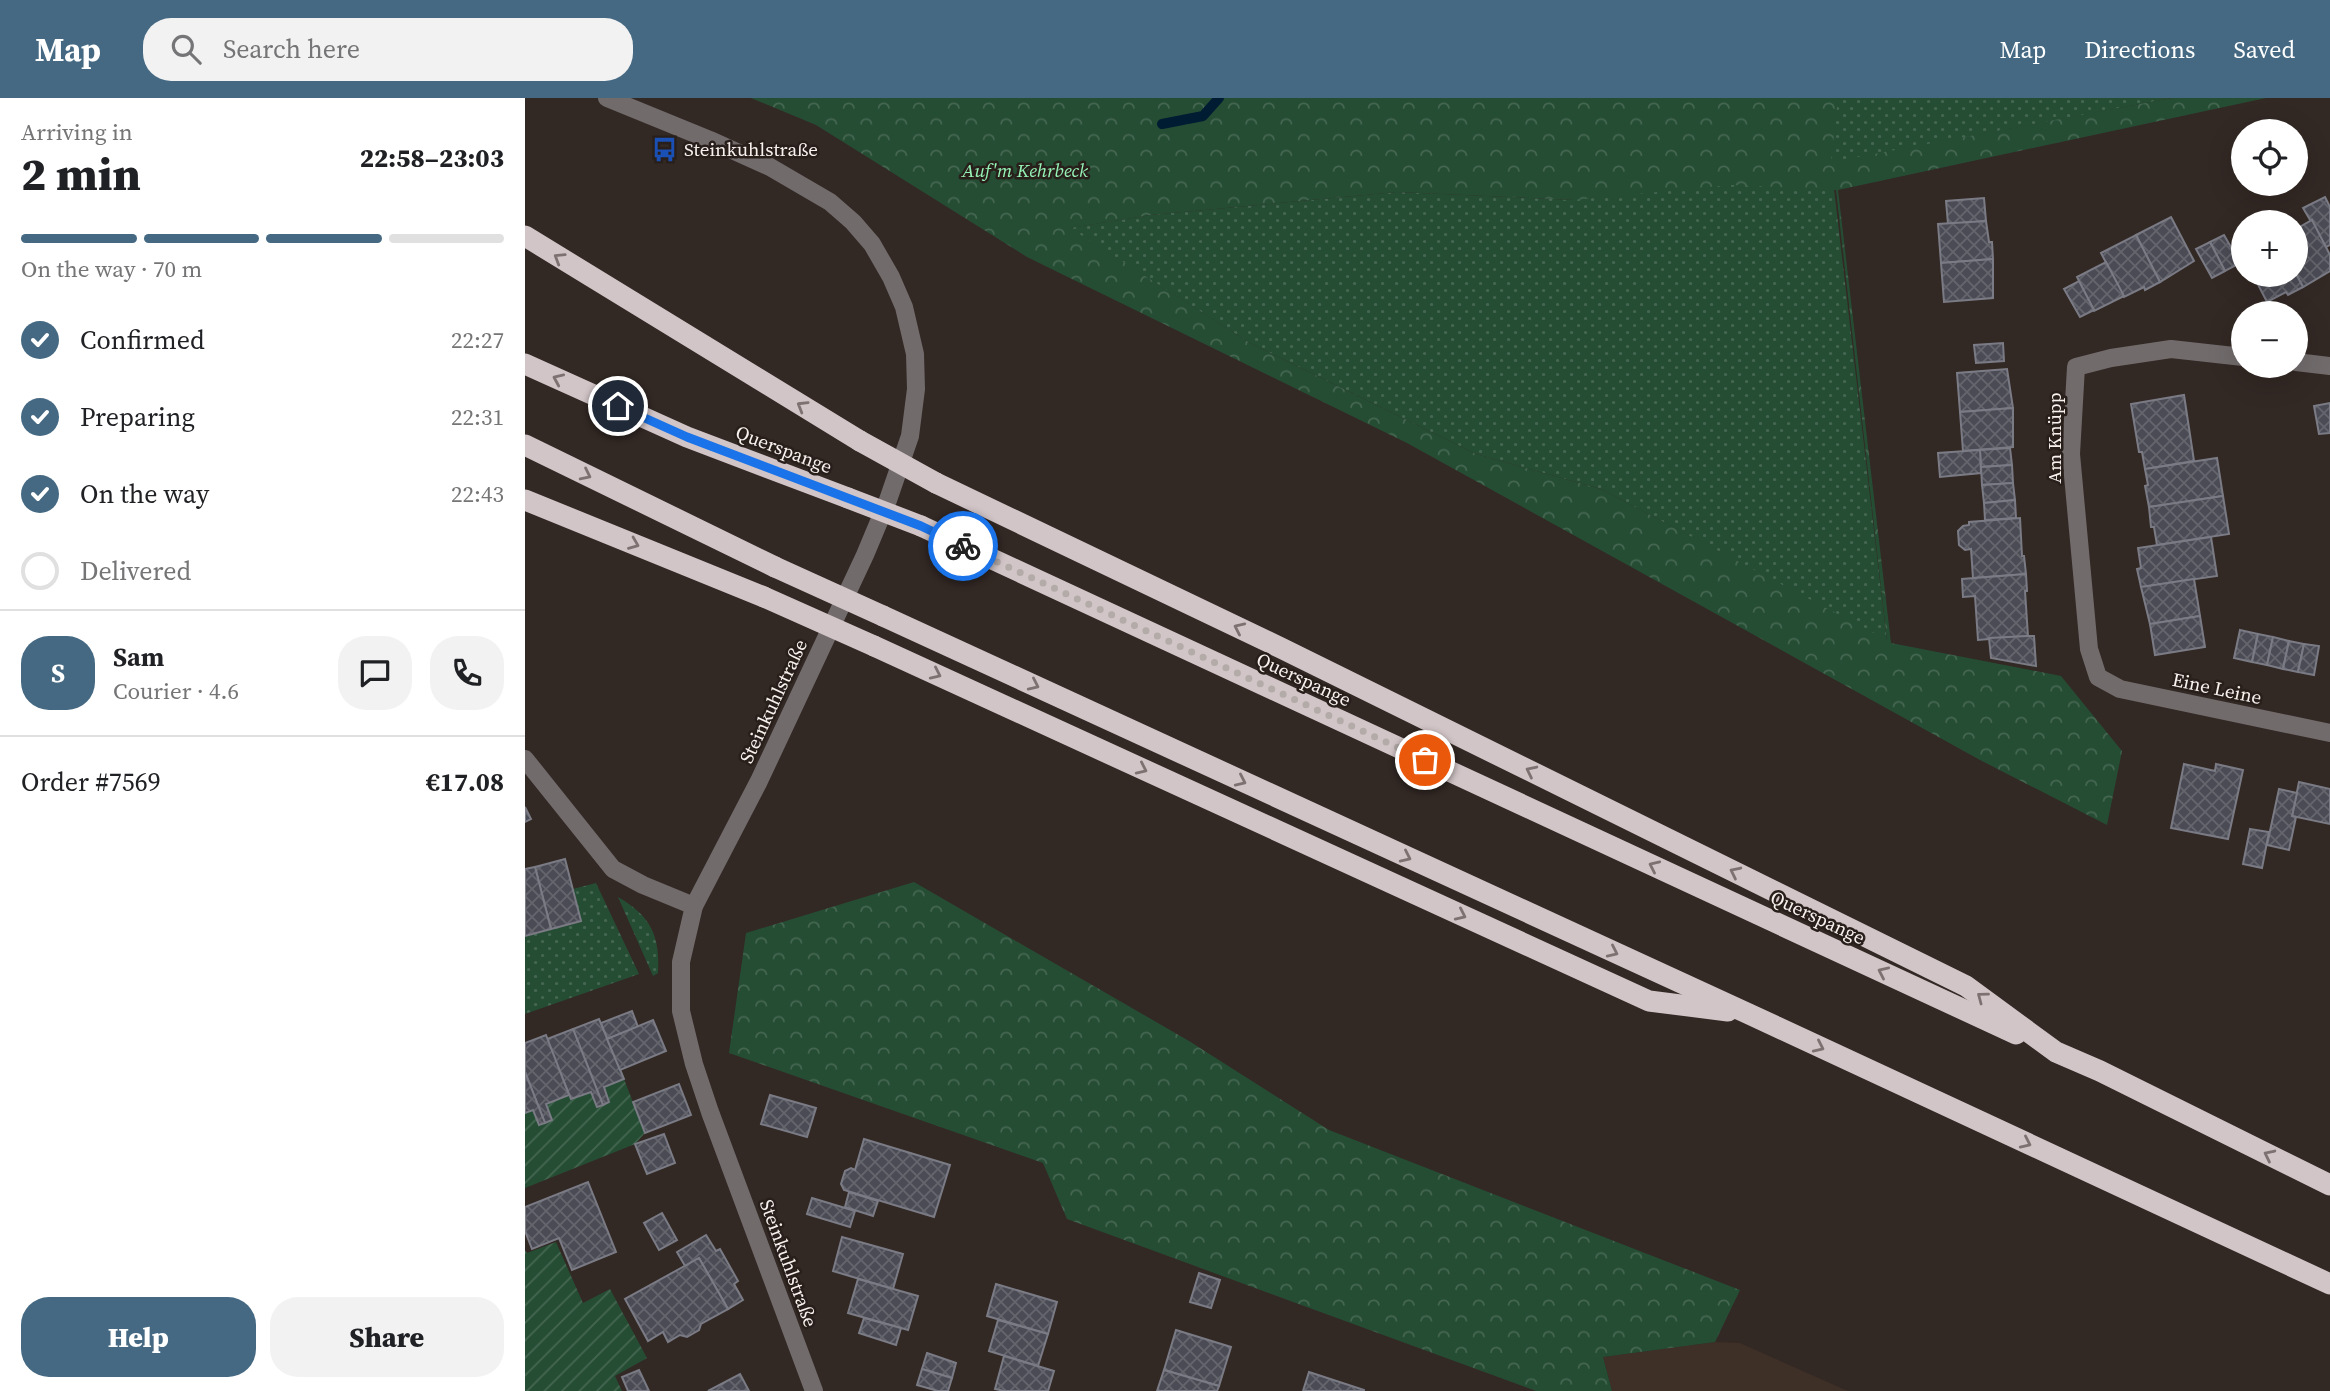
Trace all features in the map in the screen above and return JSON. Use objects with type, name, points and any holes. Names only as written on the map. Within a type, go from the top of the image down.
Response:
[{"type":"highway","points":[[525,236],[860,441],[936,483],[1294,654],[1966,986],[2056,1052],[2100,1071],[2330,1185]]},
{"type":"highway","name":"Querspange","points":[[525,364],[687,437],[921,526],[2056,1052]]},
{"type":"highway","points":[[525,445],[775,567],[2330,1284]]},
{"type":"highway","points":[[525,500],[764,597],[874,646],[1649,1001],[1749,1014]]},
{"type":"street","name":"Steinkuhlstraße","points":[[607,98],[770,167],[830,202],[853,222],[872,244],[891,277],[904,307],[915,354],[916,389],[910,436],[888,500],[759,781],[694,906],[681,962],[681,1011],[710,1112],[814,1391]]},
{"type":"street","name":"Am Knüpp","points":[[2098,677],[2089,649],[2071,454],[2076,367],[2111,358],[2171,349],[2231,355]]},
{"type":"street","points":[[2308,363],[2330,366]]},
{"type":"street","name":"Eine Leine","points":[[2098,677],[2120,689],[2330,733]]},
{"type":"street","points":[[525,759],[613,869],[643,886],[694,906]]},
{"type":"shaded area","points":[[1715,1342],[1740,1343],[1848,1391],[1612,1391],[1603,1357]]},
{"type":"green space","name":"Auf'm Kehrbeck","points":[[751,98],[1838,98],[1831,162],[2172,98],[2266,98],[1838,190],[1891,643],[2061,676],[2122,751],[2107,825],[1980,760],[1407,443],[1027,257],[816,125]],"holes":[[[1732,185],[1836,190],[1887,640],[1601,489],[1476,454],[1250,343],[1070,228],[1151,215],[1397,192],[1574,200]]]},
{"type":"green space","points":[[1426,98],[2172,98],[1831,163],[1887,641],[1601,489],[1476,454],[1250,343],[1069,228],[1151,215],[1397,192],[1574,200]]},
{"type":"green space","points":[[914,882],[1189,1041],[1329,1130],[1740,1290],[1715,1342],[1603,1357],[1612,1391],[1536,1391],[1067,1219],[1043,1163],[729,1053],[746,933]]},
{"type":"green space","points":[[596,883],[639,974],[525,1014],[525,936],[580,922],[573,889]]},
{"type":"green space","points":[[618,897],[638,912],[651,928],[658,960],[658,973],[653,976]]},
{"type":"green space","points":[[624,1079],[645,1133],[635,1144],[525,1188],[525,1113],[533,1110],[539,1125],[546,1104],[569,1095],[572,1099],[591,1092],[597,1107],[609,1102],[604,1087]]},
{"type":"green space","points":[[556,1242],[583,1303],[610,1289],[647,1358],[615,1376],[622,1391],[525,1391],[525,1250],[527,1253]]},
{"type":"building","points":[[2325,197],[2330,207],[2330,245],[2326,247],[2308,216],[2308,210],[2303,208]]},
{"type":"building","points":[[1984,198],[1986,221],[1948,224],[1946,201]]},
{"type":"building","points":[[2171,217],[2194,261],[2160,282],[2136,235]]},
{"type":"building","points":[[2312,220],[2330,255],[2330,271],[2308,284],[2308,222]]},
{"type":"building","points":[[1986,221],[1993,259],[1941,263],[1938,224]]},
{"type":"building","points":[[2136,235],[2160,282],[2124,297],[2101,253]]},
{"type":"building","points":[[2224,235],[2231,247],[2231,268],[2225,271],[2210,242]]},
{"type":"building","points":[[2210,242],[2225,271],[2212,278],[2196,249]]},
{"type":"building","points":[[1993,259],[1993,298],[1944,302],[1941,263]]},
{"type":"building","points":[[2106,262],[2124,296],[2094,311],[2077,277]]},
{"type":"building","points":[[2079,281],[2094,310],[2080,317],[2064,289]]},
{"type":"building","points":[[2259,287],[2303,287],[2288,295],[2286,292],[2266,301]]},
{"type":"building","points":[[2003,343],[2004,361],[1976,363],[1974,345]]},
{"type":"building","points":[[2007,369],[2013,408],[1960,412],[1957,373]]},
{"type":"building","points":[[2184,395],[2194,461],[2145,469],[2142,452],[2139,452],[2131,404]]},
{"type":"building","points":[[2330,403],[2330,433],[2319,434],[2314,406]]},
{"type":"building","points":[[2013,408],[2013,447],[1963,451],[1960,412]]},
{"type":"building","points":[[2010,448],[2012,465],[1981,467],[1980,450]]},
{"type":"building","points":[[1980,450],[1981,473],[1940,477],[1938,453]]},
{"type":"building","points":[[2217,458],[2223,496],[2149,507],[2145,469]]},
{"type":"building","points":[[2012,465],[2013,483],[1982,485],[1981,467]]},
{"type":"building","points":[[2013,483],[2015,500],[1984,503],[1982,485]]},
{"type":"building","points":[[2223,496],[2229,534],[2157,545],[2154,527],[2151,527],[2149,507]]},
{"type":"building","points":[[2015,500],[2016,518],[1985,520],[1984,503]]},
{"type":"building","points":[[2020,518],[2026,574],[1973,578],[1971,549],[1965,550],[1959,545],[1958,531],[1969,525],[1969,522]]},
{"type":"building","points":[[2211,537],[2217,576],[2141,587],[2137,569],[2141,568],[2138,548]]},
{"type":"building","points":[[2026,574],[2028,636],[1978,640],[1975,596],[1963,597],[1962,579]]},
{"type":"building","points":[[2194,579],[2200,616],[2150,624],[2141,587]]},
{"type":"building","points":[[2200,616],[2205,647],[2155,655],[2150,624]]},
{"type":"building","points":[[2240,630],[2258,634],[2252,662],[2234,658]]},
{"type":"building","points":[[2258,634],[2273,637],[2267,665],[2252,662]]},
{"type":"building","points":[[2034,636],[2036,666],[1991,658],[1989,638]]},
{"type":"building","points":[[2273,637],[2289,641],[2283,669],[2267,665]]},
{"type":"building","points":[[2289,641],[2304,644],[2298,672],[2283,669]]},
{"type":"building","points":[[2304,644],[2319,646],[2314,675],[2298,672]]},
{"type":"building","points":[[2184,764],[2215,771],[2216,764],[2243,770],[2228,839],[2171,828]]},
{"type":"building","points":[[2299,782],[2330,789],[2330,824],[2292,816]]},
{"type":"building","points":[[2279,789],[2297,793],[2292,816],[2296,817],[2289,850],[2267,845]]},
{"type":"building","points":[[525,807],[531,819],[525,822]]},
{"type":"building","points":[[2250,829],[2269,832],[2262,868],[2243,864]]},
{"type":"building","points":[[565,859],[581,921],[551,929],[535,867]]},
{"type":"building","points":[[535,867],[551,929],[525,936],[525,869]]},
{"type":"building","points":[[632,1011],[638,1027],[607,1039],[601,1023]]},
{"type":"building","points":[[599,1019],[624,1079],[604,1087],[609,1102],[603,1105],[573,1029]]},
{"type":"building","points":[[653,1020],[666,1051],[620,1070],[607,1039]]},
{"type":"building","points":[[573,1029],[603,1105],[597,1107],[591,1092],[571,1099],[547,1039]]},
{"type":"building","points":[[546,1035],[569,1095],[546,1104],[552,1120],[545,1123],[525,1072],[525,1043]]},
{"type":"building","points":[[525,1072],[545,1123],[539,1125],[533,1110],[525,1113]]},
{"type":"building","points":[[679,1084],[691,1115],[645,1133],[633,1102]]},
{"type":"building","points":[[770,1095],[816,1108],[807,1137],[761,1124]]},
{"type":"building","points":[[664,1134],[675,1163],[647,1174],[635,1144]]},
{"type":"building","points":[[864,1139],[950,1165],[934,1217],[844,1190],[841,1184],[845,1171],[851,1168],[855,1170]]},
{"type":"building","points":[[588,1182],[616,1252],[572,1270],[559,1238],[532,1249],[525,1231],[525,1207]]},
{"type":"building","points":[[849,1192],[878,1201],[873,1216],[845,1207]]},
{"type":"building","points":[[812,1198],[855,1211],[850,1227],[807,1214]]},
{"type":"building","points":[[662,1213],[677,1240],[659,1250],[644,1223]]},
{"type":"building","points":[[706,1235],[716,1251],[720,1249],[738,1281],[734,1284],[743,1300],[728,1309],[699,1258],[685,1266],[677,1252]]},
{"type":"building","points":[[842,1237],[903,1254],[893,1289],[833,1271]]},
{"type":"building","points":[[699,1258],[728,1309],[701,1324],[699,1330],[687,1337],[680,1335],[668,1342],[663,1332],[648,1341],[625,1299]]},
{"type":"building","points":[[1199,1273],[1220,1280],[1211,1308],[1190,1302]]},
{"type":"building","points":[[858,1279],[918,1296],[908,1330],[848,1313]]},
{"type":"building","points":[[996,1284],[1057,1302],[1048,1334],[987,1316]]},
{"type":"building","points":[[864,1318],[901,1328],[896,1345],[859,1333]]},
{"type":"building","points":[[998,1320],[1048,1334],[1038,1366],[989,1351]]},
{"type":"building","points":[[1176,1330],[1231,1347],[1219,1386],[1164,1370]]},
{"type":"building","points":[[927,1353],[956,1363],[952,1378],[922,1369]]},
{"type":"building","points":[[1004,1356],[1054,1371],[1048,1391],[995,1389]]},
{"type":"building","points":[[922,1369],[952,1378],[948,1391],[917,1385]]},
{"type":"building","points":[[639,1370],[649,1391],[628,1391],[622,1377]]},
{"type":"building","points":[[1164,1370],[1219,1386],[1217,1391],[1157,1391]]},
{"type":"building","points":[[1309,1372],[1364,1390],[1364,1391],[1303,1391]]},
{"type":"building","points":[[740,1374],[749,1391],[708,1391]]},
{"type":"waterway","points":[[1162,124],[1203,116],[1219,98]]},
{"type":"way so far","points":[[963,546],[1425,760]]},
{"type":"place","name":"Steinkuhlstraße","points":[[664,149]]},
{"type":"route","points":[[618,406],[687,437],[921,526],[963,546]]}]
